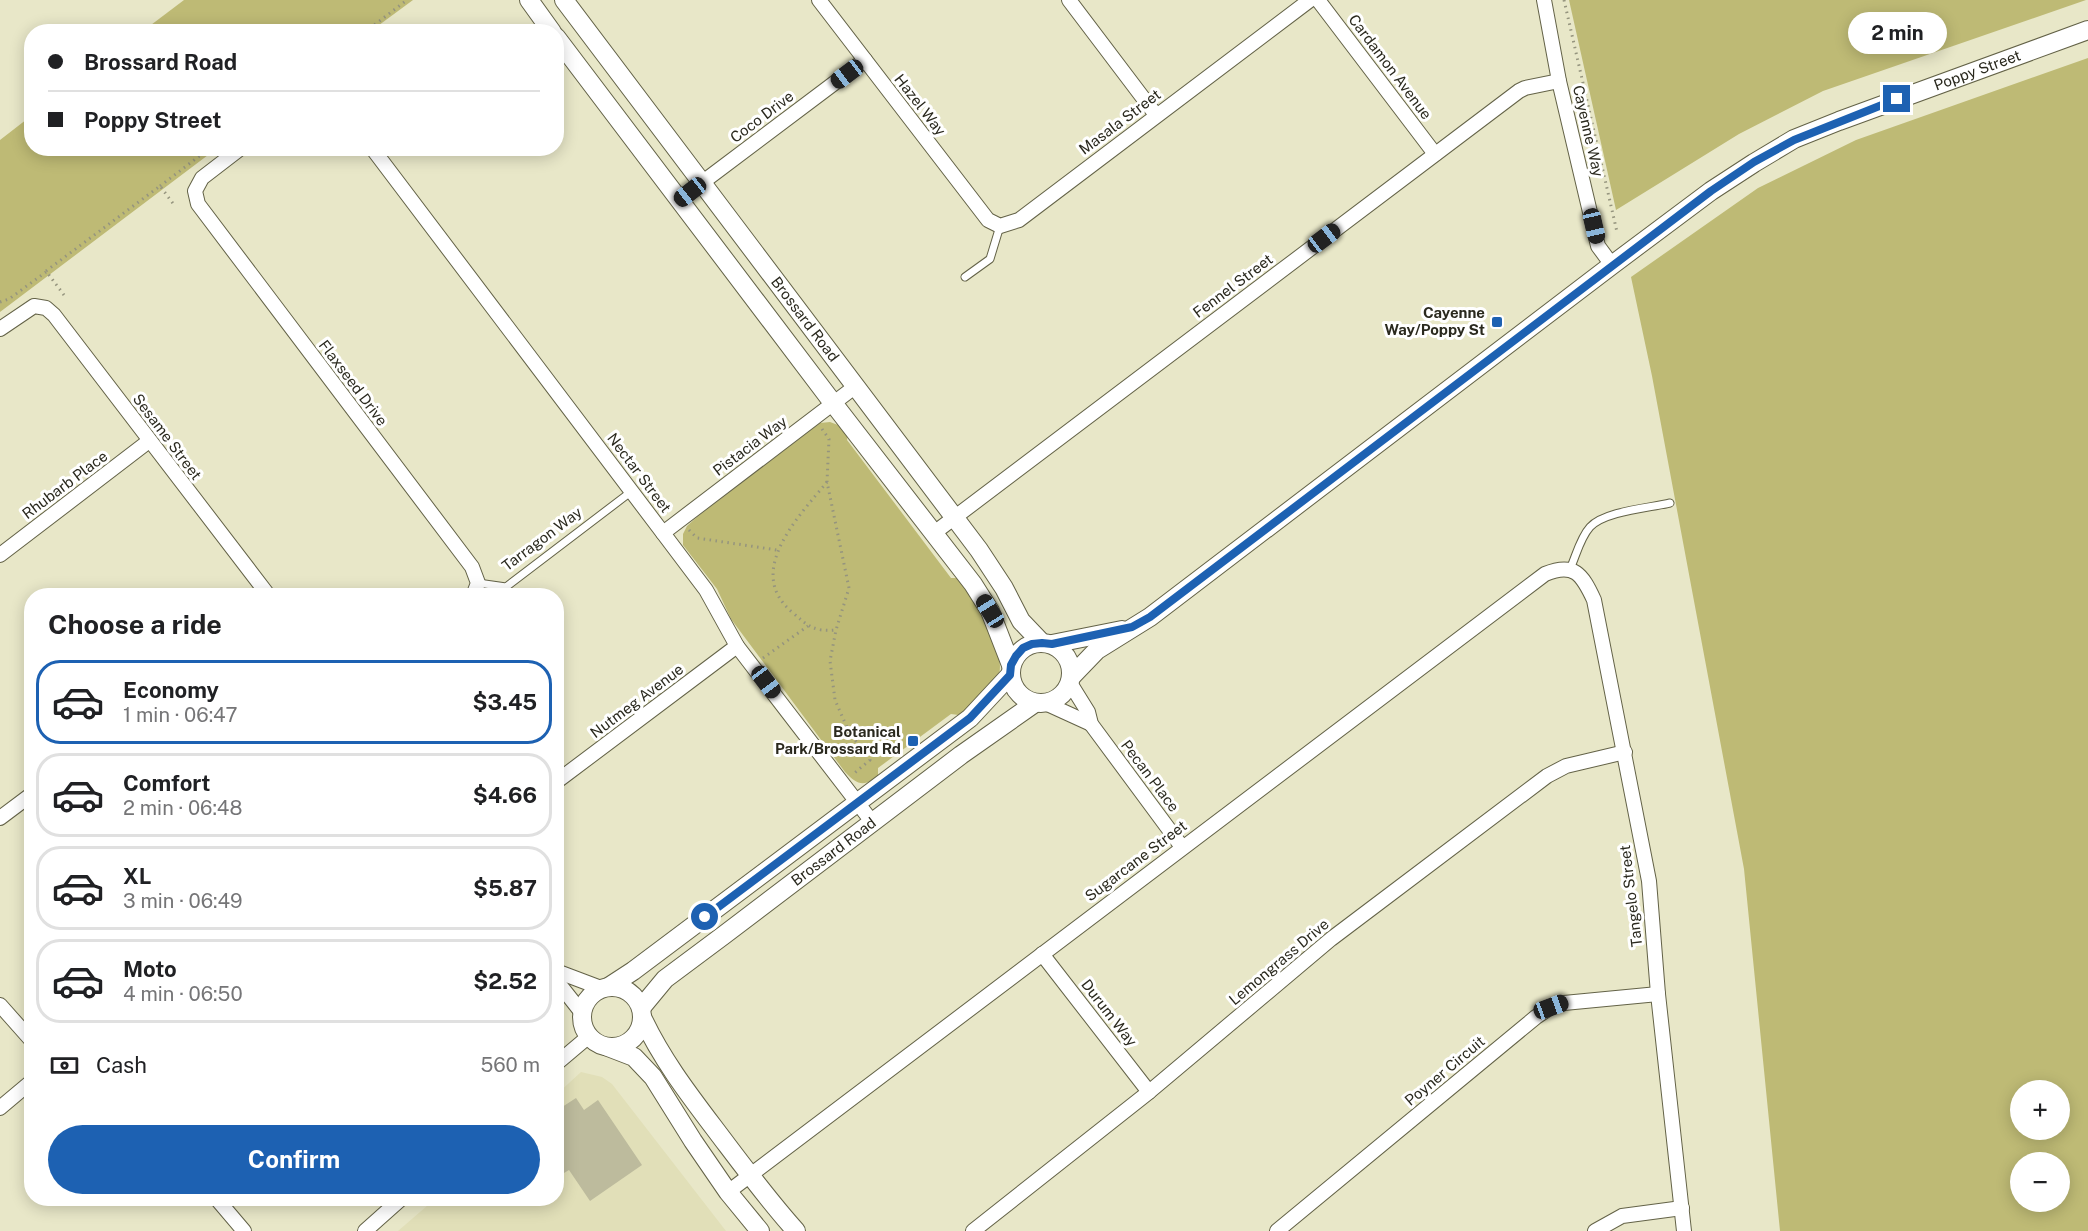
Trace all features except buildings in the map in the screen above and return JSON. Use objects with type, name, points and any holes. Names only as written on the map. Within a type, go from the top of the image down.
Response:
[{"type":"street","points":[[529,0],[546,24]]},
{"type":"street","name":"Brossard Road","points":[[564,0],[955,518],[993,570],[1021,621],[1047,644]]},
{"type":"street","name":"Hazel Way","points":[[819,0],[988,220],[999,226]]},
{"type":"street","points":[[1069,0],[1156,115]]},
{"type":"street","name":"Masala Street","points":[[999,226],[1019,220],[1310,0]]},
{"type":"street","name":"Cardamon Avenue","points":[[1318,0],[1435,154]]},
{"type":"street","name":"Cayenne Way","points":[[1544,0],[1560,81],[1599,246],[1612,265]]},
{"type":"street","name":"Poppy Street","points":[[1070,680],[1097,650],[1150,617],[1612,265],[1754,162],[1794,140],[1839,121],[2088,30]]},
{"type":"street","name":"Brossard Road","points":[[564,48],[833,404],[973,584],[990,611],[1011,670],[970,718],[633,971],[605,987]]},
{"type":"street","name":"Coco Drive","points":[[679,200],[865,60]]},
{"type":"street","name":"Fennel Street","points":[[934,533],[1519,91],[1560,81]]},
{"type":"street","name":"Flaxseed Drive","points":[[231,156],[202,178],[195,191],[198,204],[472,567],[476,588]]},
{"type":"street","name":"Nectar Street","points":[[378,156],[706,590],[737,646],[873,823]]},
{"type":"street","name":"Sesame Street","points":[[0,329],[34,306],[46,308],[54,315],[263,588]]},
{"type":"street","name":"Pistacia Way","points":[[663,533],[856,386]]},
{"type":"street","name":"Rhubarb Place","points":[[0,555],[149,441]]},
{"type":"street","name":"Sugarcane Street","points":[[728,1192],[1545,574],[1559,568],[1570,569]]},
{"type":"street","name":"Tangelo Street","points":[[1570,569],[1580,576],[1594,600],[1649,881],[1658,994],[1684,1231]]},
{"type":"street","name":"Poppy Street","points":[[1047,644],[1132,627]]},
{"type":"street","points":[[1040,703],[1060,697],[1070,680],[1071,667],[1061,650],[1047,644],[1032,644],[1023,648],[1016,656],[1011,670],[1012,685],[1026,700],[1040,703],[1091,724]]},
{"type":"street","name":"Nutmeg Avenue","points":[[564,776],[737,646]]},
{"type":"street","name":"Pecan Place","points":[[1070,680],[1088,712],[1091,724],[1182,847]]},
{"type":"street","name":"Brossard Road","points":[[642,1012],[665,979],[681,965],[980,741],[1040,703]]},
{"type":"street","name":"Lemongrass Drive","points":[[973,1231],[1149,1092],[1331,939],[1546,776],[1566,766],[1625,752]]},
{"type":"street","points":[[0,818],[24,800]]},
{"type":"street","name":"Durum Way","points":[[1042,954],[1149,1092]]},
{"type":"street","points":[[564,974],[605,987],[621,987],[637,998],[655,1044],[675,1076],[750,1175],[796,1231]]},
{"type":"street","points":[[605,987],[585,1001],[582,1021],[588,1037],[599,1044],[634,1057],[653,1077],[728,1192],[760,1231]]},
{"type":"street","points":[[564,990],[582,1013]]},
{"type":"street","name":"Poyner Circuit","points":[[1277,1231],[1551,1007],[1564,1003],[1658,994]]},
{"type":"street","points":[[0,1005],[24,1032]]},
{"type":"street","points":[[608,1047],[628,1043],[635,1036],[640,1027],[642,1012]]},
{"type":"street","points":[[564,1057],[588,1037]]},
{"type":"street","points":[[0,1108],[24,1088]]},
{"type":"street","points":[[223,1206],[244,1231]]},
{"type":"street","points":[[365,1231],[393,1206]]},
{"type":"street","points":[[1595,1231],[1622,1216],[1682,1208]]},
{"type":"lane","points":[[965,277],[990,259],[999,226]]},
{"type":"lane","name":"Tarragon Way","points":[[491,588],[506,587],[632,491]]},
{"type":"lane","points":[[1570,569],[1583,537],[1598,521],[1670,503]]},
{"type":"path","points":[[376,24],[407,0]]},
{"type":"path","points":[[1564,0],[1617,232]]},
{"type":"path","points":[[0,302],[9,299],[199,156]]},
{"type":"path","points":[[160,186],[175,206]]},
{"type":"path","points":[[46,271],[64,295]]},
{"type":"path","points":[[814,418],[829,439],[827,482],[849,588],[830,661],[835,700],[849,732],[870,760],[843,782]]},
{"type":"path","points":[[827,482],[788,531],[778,550],[772,582],[782,604],[808,626],[821,632],[837,630]]},
{"type":"path","points":[[679,520],[697,538],[778,550]]},
{"type":"path","points":[[753,666],[808,626]]},
{"type":"shaded area","points":[[184,0],[413,0],[380,24],[152,24]]},
{"type":"shaded area","points":[[1569,0],[2086,0],[1823,91],[1739,134],[1616,210]]},
{"type":"shaded area","points":[[2088,58],[2088,1231],[1780,1231],[1744,869],[1652,376],[1631,277],[1758,188],[1856,140]]},
{"type":"shaded area","points":[[24,121],[24,156],[207,156],[0,312],[0,140]]},
{"type":"shaded area","points":[[830,422],[848,433],[847,440],[951,578],[962,578],[983,613],[996,642],[999,657],[1000,670],[997,681],[966,716],[951,714],[878,768],[878,776],[865,783],[853,780],[845,772],[731,619],[717,589],[683,545],[683,534],[687,526],[697,517],[820,423]]},
{"type":"shaded area","points":[[581,1072],[602,1077],[612,1084],[726,1231],[398,1231],[427,1206],[564,1206],[564,1088]]},
{"type":"place","name":"Cayenne Way/Poppy St","points":[[1497,322]]},
{"type":"place","name":"Botanical Park/Brossard Rd","points":[[913,741]]},
{"type":"route","points":[[705,917],[970,718],[993,696],[1010,675],[1011,665],[1023,648],[1032,644],[1052,644],[1132,627],[1150,617],[1711,191],[1754,162],[1794,140],[1897,99]]}]
